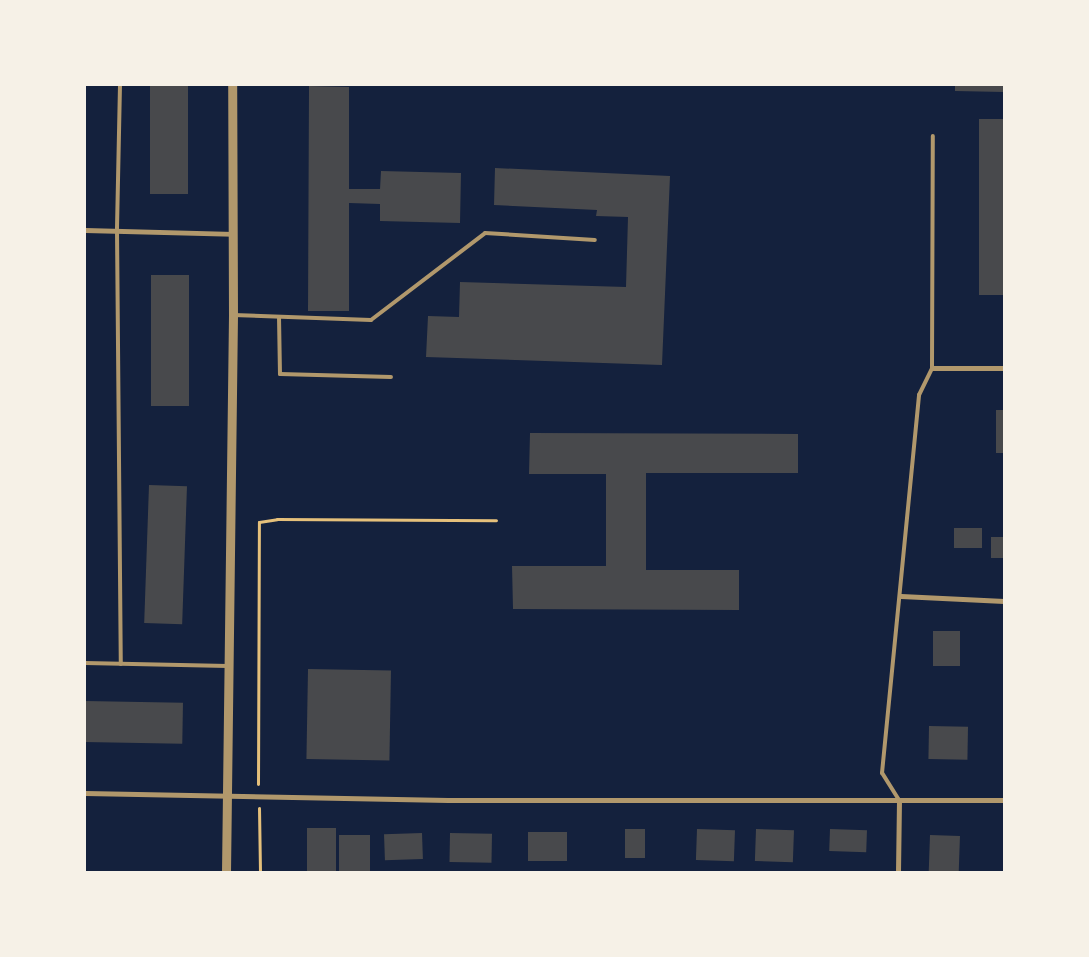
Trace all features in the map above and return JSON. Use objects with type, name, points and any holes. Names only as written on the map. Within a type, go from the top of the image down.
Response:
[{"type":"street","points":[[226,872],[233,315],[232,85]]},
{"type":"street","points":[[85,230],[233,234]]},
{"type":"street","points":[[932,368],[1004,368]]},
{"type":"street","points":[[901,596],[1004,601]]},
{"type":"street","points":[[85,793],[227,794],[448,800],[1004,800]]},
{"type":"street","points":[[898,872],[899,800]]},
{"type":"lane","points":[[120,85],[117,230],[121,664]]},
{"type":"lane","points":[[899,800],[882,773],[901,596],[919,395],[932,368],[933,136]]},
{"type":"lane","points":[[233,315],[371,320],[485,233],[596,240]]},
{"type":"lane","points":[[279,318],[280,374],[391,377]]},
{"type":"lane","points":[[85,663],[229,666]]},
{"type":"path","points":[[260,872],[258,795],[259,522],[277,519],[496,520]]},
{"type":"building","points":[[150,85],[188,85],[188,194],[150,194]]},
{"type":"building","points":[[955,85],[1004,85],[1004,92],[955,91]]},
{"type":"building","points":[[309,86],[349,87],[349,189],[380,189],[381,171],[461,173],[460,223],[380,221],[380,204],[349,203],[349,311],[308,311]]},
{"type":"building","points":[[979,119],[1004,119],[1004,295],[979,295]]},
{"type":"building","points":[[495,168],[670,176],[662,365],[426,357],[428,316],[459,317],[460,282],[626,287],[628,217],[596,216],[597,210],[494,205]]},
{"type":"building","points":[[151,275],[189,275],[189,406],[151,406]]},
{"type":"building","points":[[996,410],[1004,410],[1004,453],[996,453]]},
{"type":"building","points":[[530,433],[798,434],[798,473],[646,473],[646,570],[739,570],[739,610],[513,609],[512,566],[606,566],[606,474],[529,474]]},
{"type":"building","points":[[149,485],[187,486],[182,624],[144,623]]},
{"type":"building","points":[[954,528],[982,528],[982,548],[954,548]]},
{"type":"building","points":[[991,537],[1004,537],[1004,558],[991,558]]},
{"type":"building","points":[[933,631],[960,631],[960,666],[933,666]]},
{"type":"building","points":[[308,669],[391,670],[389,760],[306,759]]},
{"type":"building","points":[[85,701],[183,703],[182,744],[85,742]]},
{"type":"building","points":[[929,726],[968,727],[967,760],[928,759]]},
{"type":"building","points":[[307,828],[336,828],[336,872],[307,872]]},
{"type":"building","points":[[625,829],[645,829],[645,858],[625,858]]},
{"type":"building","points":[[697,829],[735,830],[734,861],[696,860]]},
{"type":"building","points":[[756,829],[794,830],[793,862],[755,861]]},
{"type":"building","points":[[830,829],[867,830],[866,852],[829,851]]},
{"type":"building","points":[[528,832],[567,832],[567,861],[528,861]]},
{"type":"building","points":[[422,833],[423,859],[385,860],[384,834]]},
{"type":"building","points":[[450,833],[492,834],[491,863],[449,862]]},
{"type":"building","points":[[339,835],[370,835],[370,872],[339,872]]},
{"type":"building","points":[[930,835],[960,836],[959,872],[929,872]]}]
